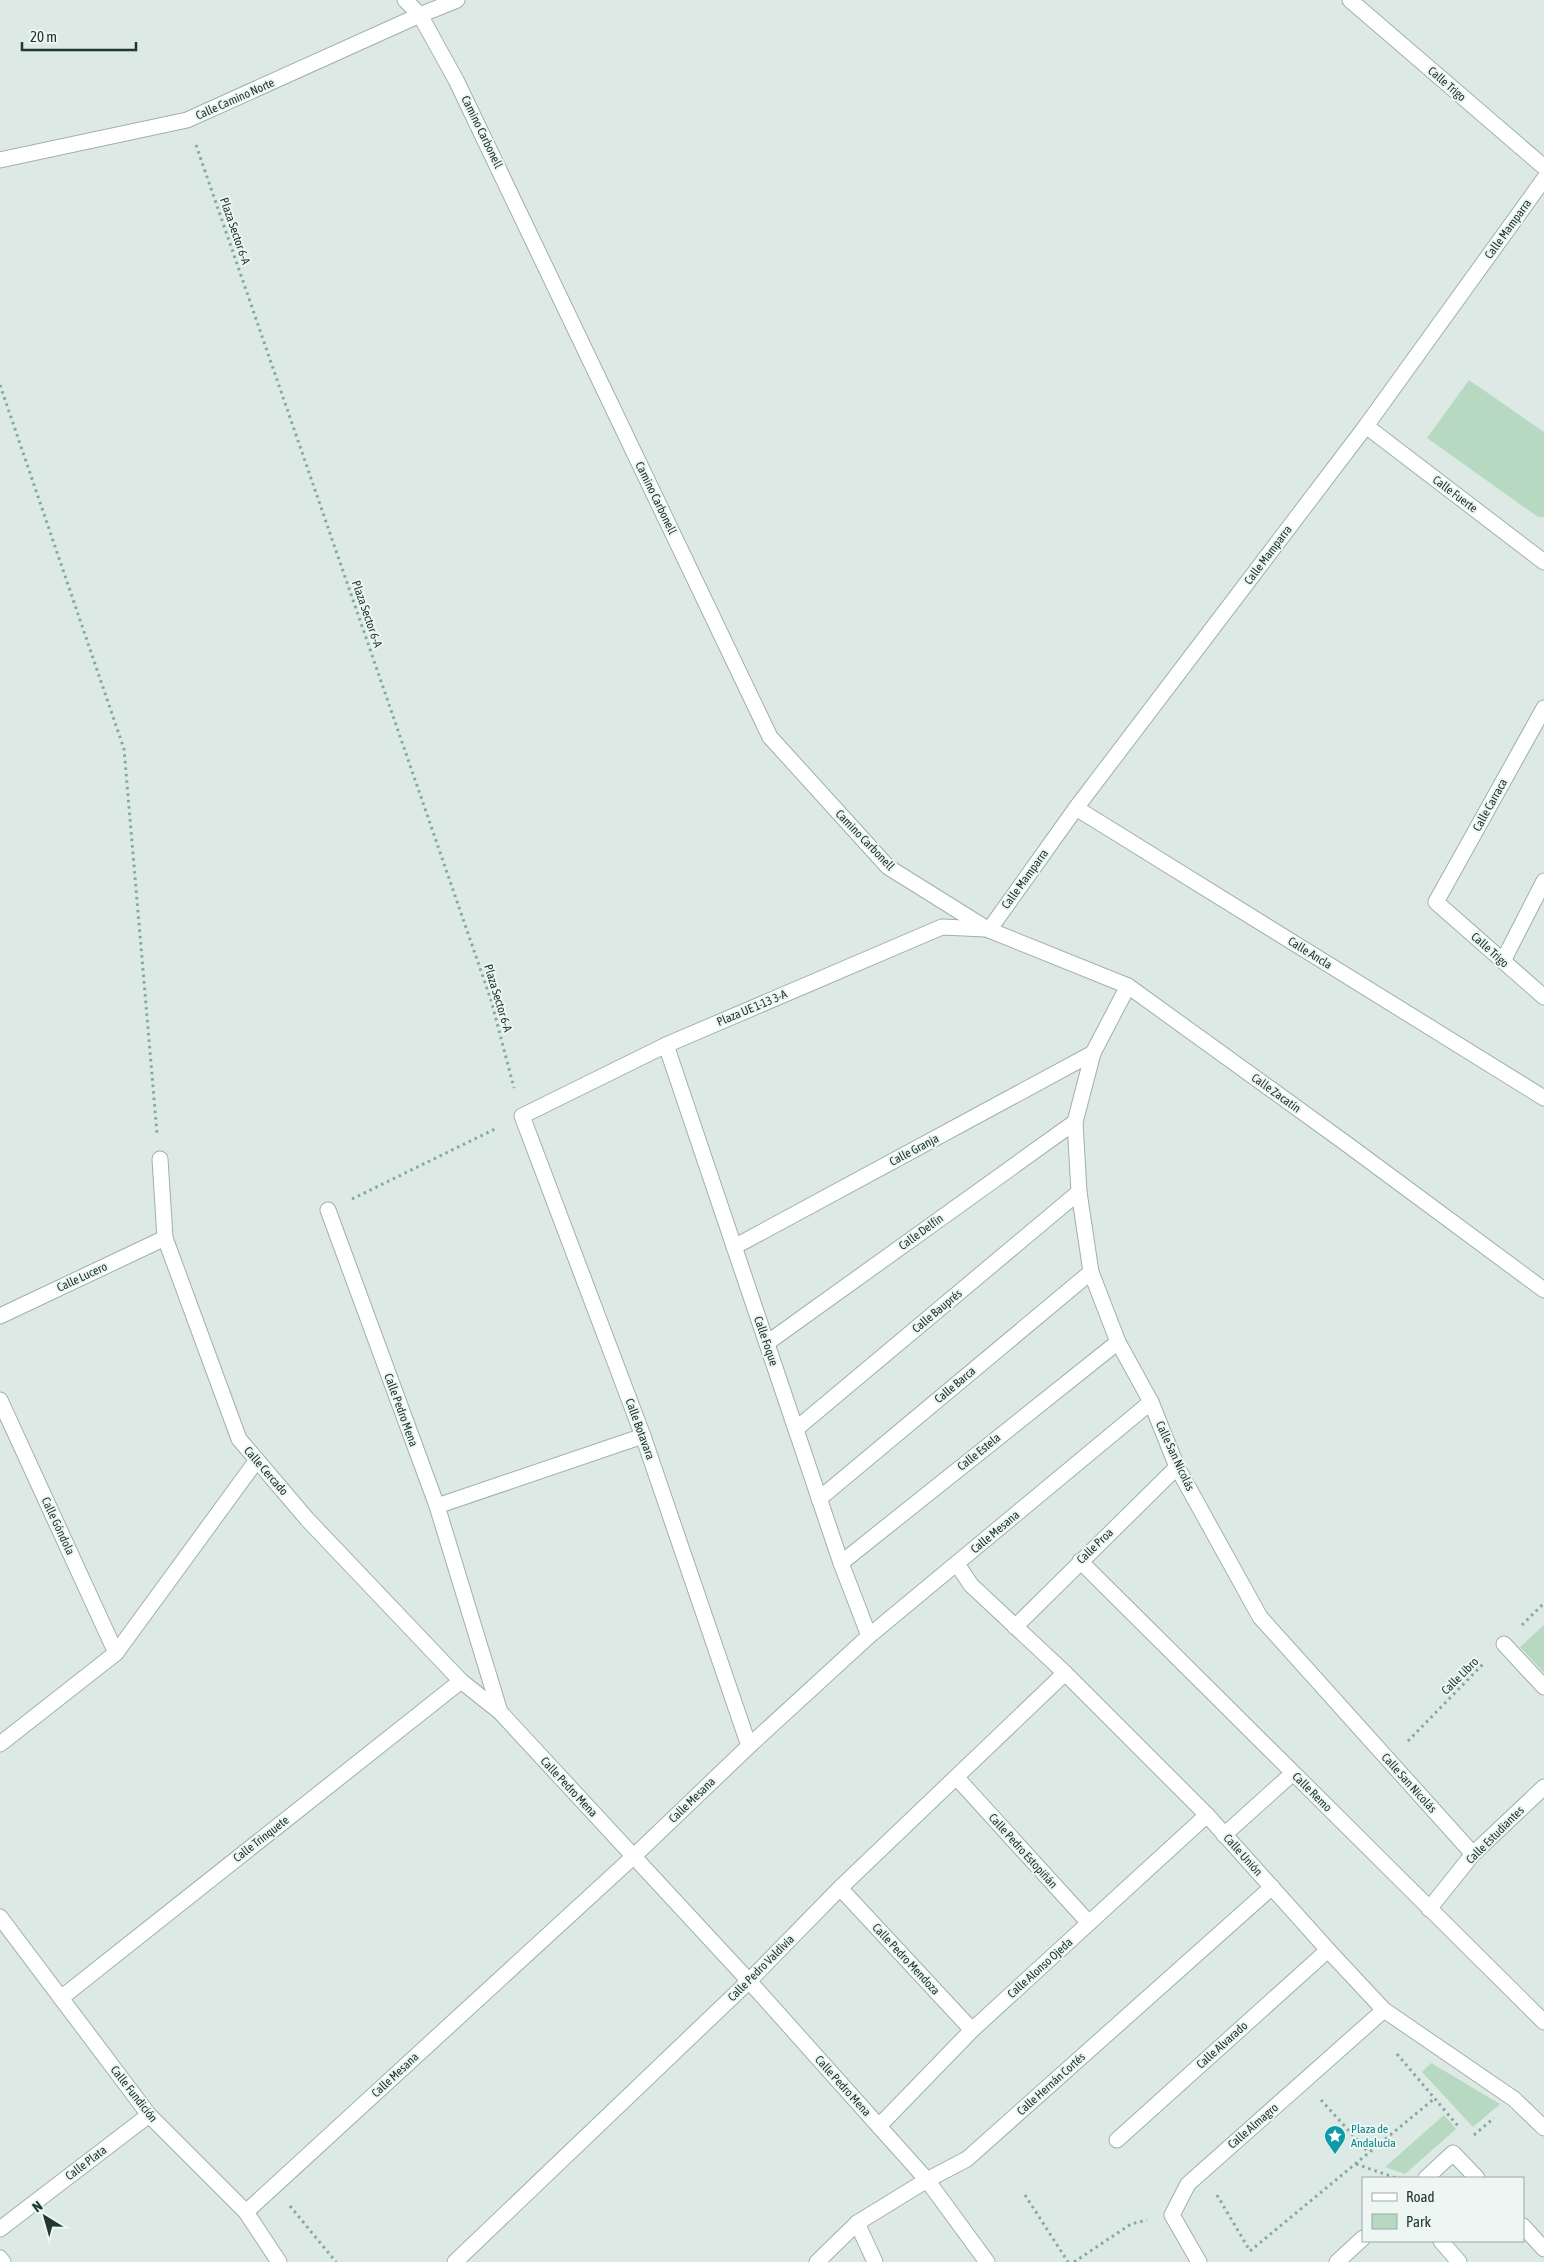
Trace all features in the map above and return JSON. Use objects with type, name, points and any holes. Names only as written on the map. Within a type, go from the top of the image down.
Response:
[{"type":"street","name":"Camino Carbonell","points":[[404,0],[420,15],[461,89],[770,737],[888,867],[989,930]]},
{"type":"street","name":"Calle Camino Norte","points":[[0,160],[187,120],[457,0]]},
{"type":"street","name":"Calle Trigo","points":[[1350,0],[1544,167]]},
{"type":"street","name":"Calle Mamparra","points":[[989,930],[1076,808],[1366,426],[1544,178]]},
{"type":"street","name":"Calle Fuerte","points":[[1366,426],[1544,562]]},
{"type":"street","name":"Calle Carraca","points":[[1436,902],[1544,708]]},
{"type":"street","name":"Calle Ancla","points":[[1076,808],[1544,1098]]},
{"type":"street","points":[[1503,961],[1544,881]]},
{"type":"street","name":"Calle Trigo","points":[[1436,902],[1544,998]]},
{"type":"street","name":"Plaza UE 1-13 3-A","points":[[522,1116],[666,1045],[942,927],[989,930]]},
{"type":"street","name":"Calle Zacatín","points":[[989,930],[1128,986],[1544,1290]]},
{"type":"street","points":[[1530,985],[1544,992]]},
{"type":"street","name":"Calle San Nicolás","points":[[1128,986],[1093,1053],[1075,1122],[1079,1192],[1091,1272],[1118,1342],[1151,1402],[1177,1467],[1260,1617],[1473,1854]]},
{"type":"street","name":"Calle Foque","points":[[666,1045],[819,1499],[869,1636]]},
{"type":"street","name":"Calle Granja","points":[[734,1246],[1093,1053]]},
{"type":"street","name":"Calle Botavara","points":[[522,1116],[643,1436],[749,1746]]},
{"type":"street","name":"Calle Delfín","points":[[767,1343],[1075,1122]]},
{"type":"street","name":"Calle Cercado","points":[[160,1159],[165,1238],[239,1440],[307,1519],[461,1681],[500,1712]]},
{"type":"street","name":"Calle Bauprés","points":[[796,1430],[1079,1192]]},
{"type":"street","name":"Calle Pedro Mena","points":[[328,1210],[437,1506],[500,1712],[749,1980],[927,2180],[987,2262]]},
{"type":"street","name":"Calle Lucero","points":[[0,1316],[165,1238]]},
{"type":"street","name":"Calle Barca","points":[[819,1499],[1091,1272]]},
{"type":"street","name":"Calle Estela","points":[[841,1563],[1118,1342]]},
{"type":"street","name":"Calle Góndola","points":[[0,1400],[116,1653]]},
{"type":"street","name":"Calle Mesana","points":[[246,2212],[633,1857],[749,1746],[869,1636],[1151,1402]]},
{"type":"street","points":[[437,1506],[643,1436]]},
{"type":"street","points":[[0,1744],[116,1653],[257,1460]]},
{"type":"street","name":"Calle Proa","points":[[1015,1627],[1177,1467]]},
{"type":"street","name":"Calle Remo","points":[[1080,1561],[1544,2022]]},
{"type":"street","name":"Calle Unión","points":[[957,1564],[971,1585],[1065,1673],[1207,1815],[1384,2010],[1514,2099],[1544,2128]]},
{"type":"street","points":[[1504,1644],[1544,1688]]},
{"type":"street","name":"Calle Pedro Valdivia","points":[[455,2262],[749,1980],[840,1888],[1065,1673]]},
{"type":"street","name":"Calle Trinquete","points":[[61,1998],[461,1681]]},
{"type":"street","points":[[1224,1835],[1293,1773]]},
{"type":"street","name":"Calle Pedro Estopiñán","points":[[957,1778],[1090,1923]]},
{"type":"street","name":"Calle Estudiantes","points":[[1429,1909],[1473,1854],[1544,1787]]},
{"type":"street","name":"Calle Alonso Ojeda","points":[[879,2126],[972,2030],[1207,1815]]},
{"type":"street","name":"Calle Hernán Cortés","points":[[817,2262],[857,2223],[927,2180],[966,2159],[1272,1887]]},
{"type":"street","name":"Calle Pedro Mendoza","points":[[840,1888],[972,2030]]},
{"type":"street","name":"Calle Fundición","points":[[0,1917],[149,2116],[246,2212],[279,2262]]},
{"type":"street","name":"Calle Alvarado","points":[[1117,2140],[1328,1950]]},
{"type":"street","name":"Calle Almagro","points":[[1199,2262],[1172,2214],[1188,2184],[1384,2010]]},
{"type":"street","name":"Calle Plata","points":[[0,2229],[149,2116]]},
{"type":"street","points":[[1427,2177],[1453,2153],[1476,2177]]},
{"type":"street","points":[[857,2223],[875,2262]]},
{"type":"street","points":[[1524,2227],[1544,2248]]},
{"type":"street","points":[[1337,2262],[1362,2239]]},
{"type":"street","points":[[1442,2242],[1459,2262]]},
{"type":"street","points":[[0,2258],[3,2262]]},
{"type":"path","name":"Plaza Sector 6-A","points":[[187,120],[488,991],[522,1116]]},
{"type":"path","points":[[0,385],[124,749],[160,1159]]},
{"type":"path","points":[[328,1210],[522,1116]]},
{"type":"path","name":"Calle Libro","points":[[1388,1760],[1544,1603]]},
{"type":"path","points":[[1392,2049],[1463,2133]]},
{"type":"path","points":[[1304,2082],[1369,2153]]},
{"type":"path","points":[[1313,2106],[1328,2093]]},
{"type":"path","points":[[1215,2191],[1250,2251],[1435,2098]]},
{"type":"path","points":[[1356,2164],[1393,2177]]},
{"type":"path","points":[[1025,2195],[1068,2262]]},
{"type":"path","points":[[293,2210],[336,2262]]},
{"type":"path","points":[[1074,2262],[1131,2224]]},
{"type":"green space","points":[[1469,380],[1544,432],[1544,517],[1538,517],[1427,438]]},
{"type":"green space","points":[[1544,1625],[1544,1673],[1520,1647]]},
{"type":"green space","points":[[1431,2063],[1500,2104],[1473,2127],[1422,2072]]},
{"type":"green space","points":[[1444,2115],[1456,2129],[1405,2174],[1385,2167]]},
{"type":"place","name":"Plaza de Andalucía","points":[[1335,2155]]}]
